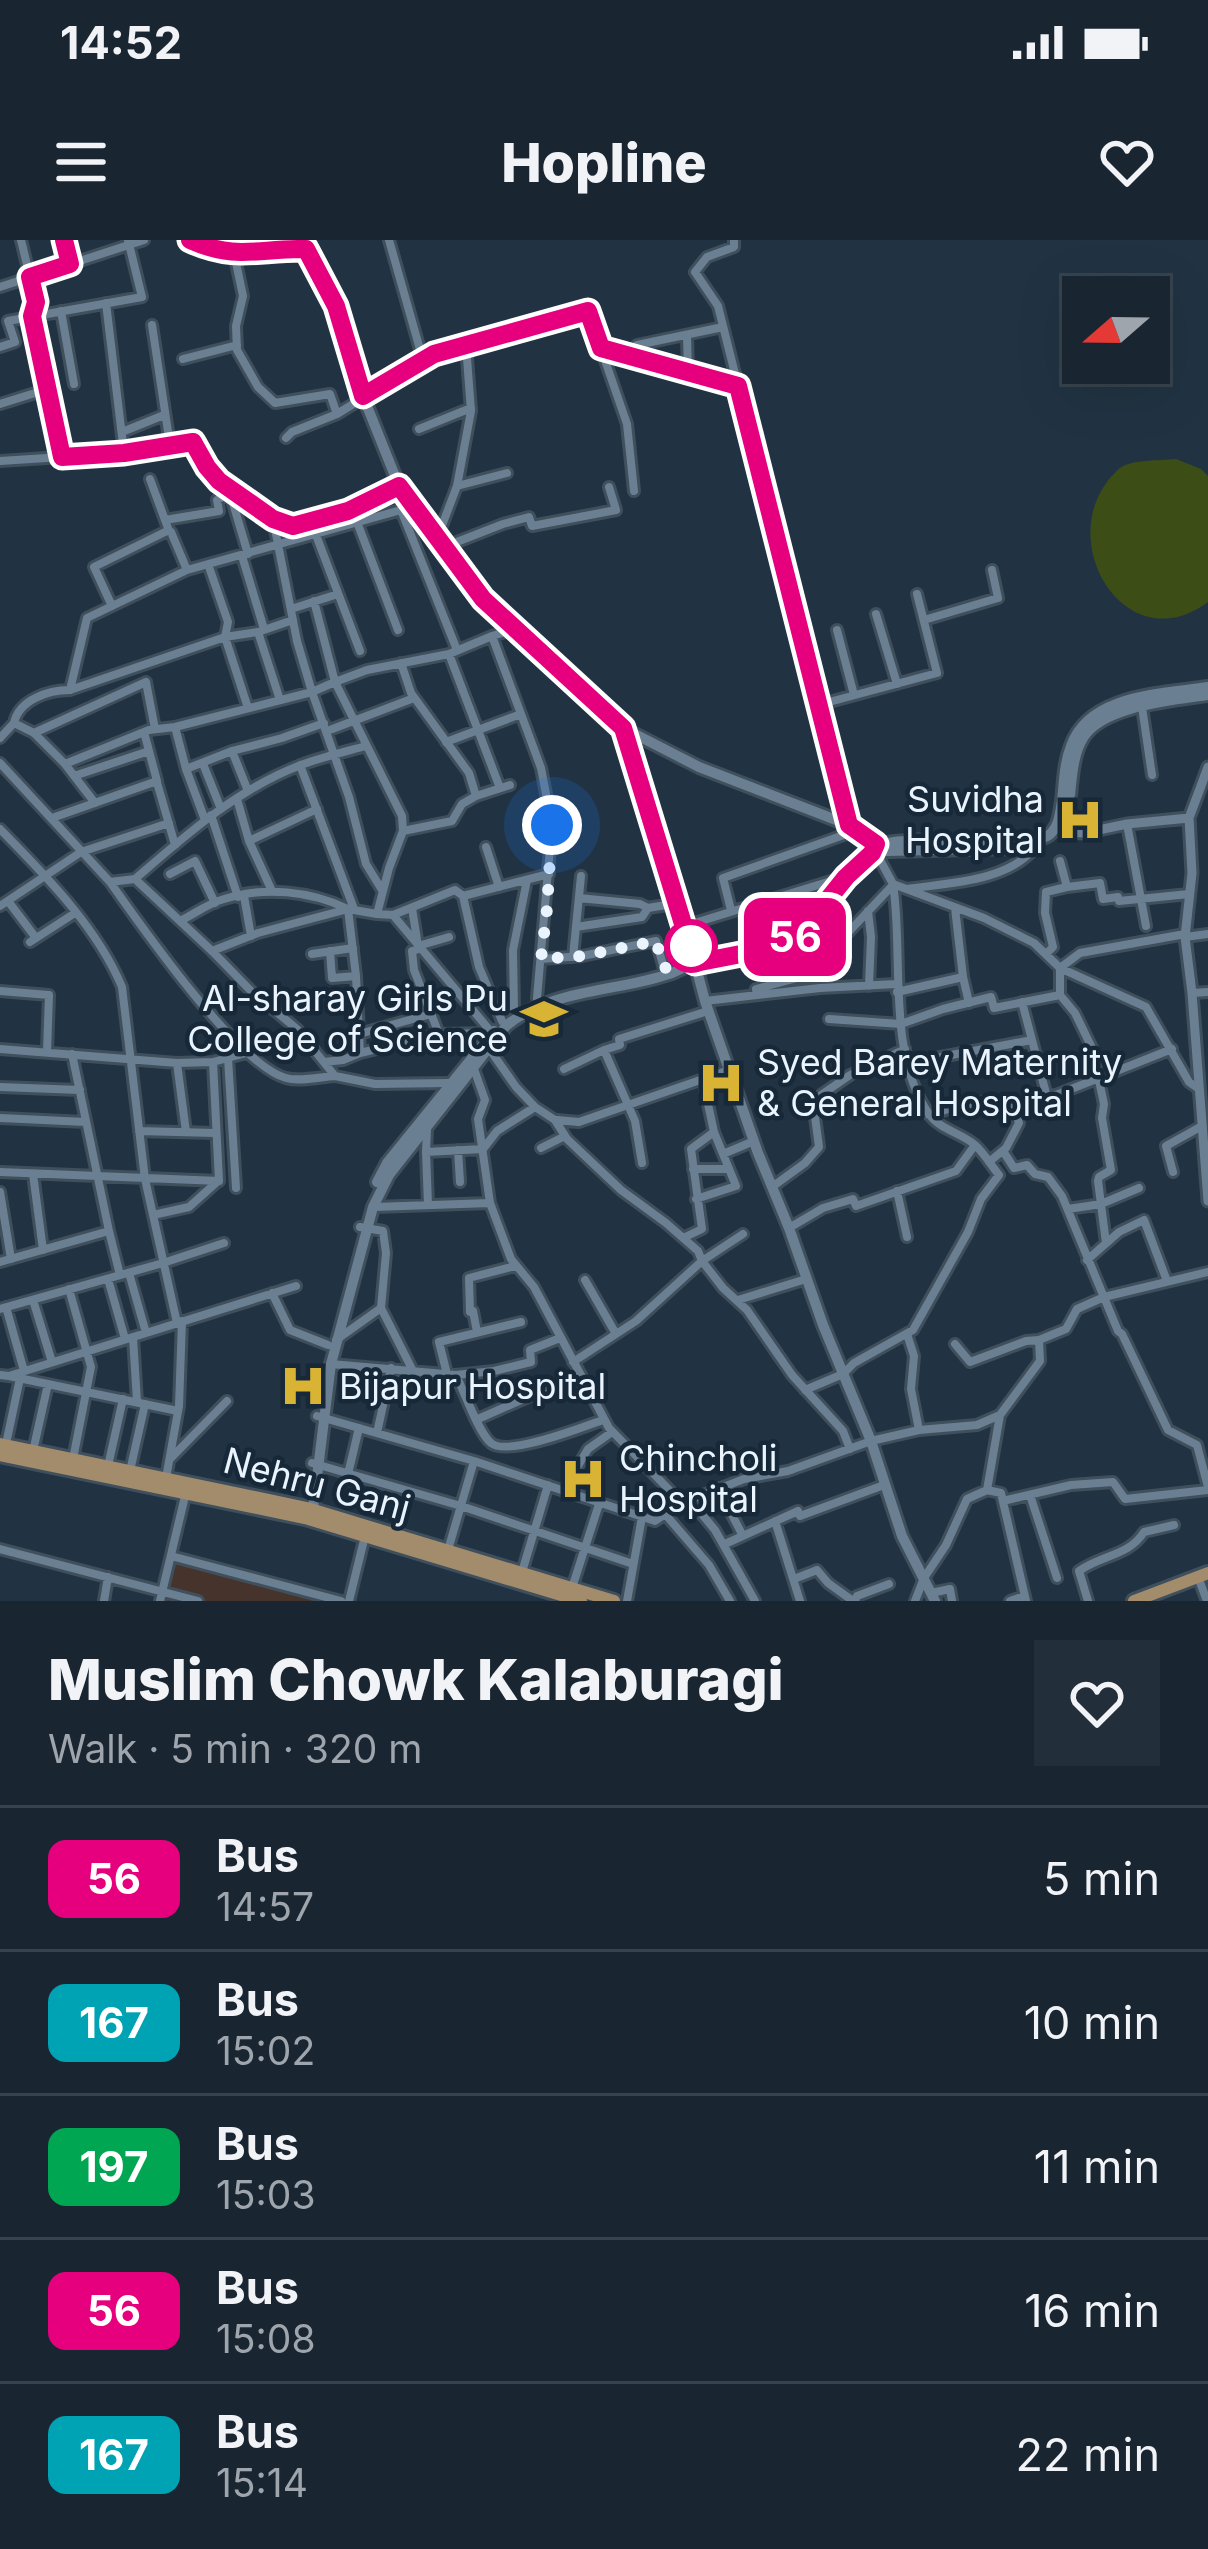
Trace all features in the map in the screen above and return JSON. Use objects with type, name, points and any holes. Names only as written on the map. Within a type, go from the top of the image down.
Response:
[{"type":"main road","points":[[305,245],[336,306],[363,396],[399,486],[483,599],[623,728],[699,767],[853,827],[879,850],[1037,845],[1062,832],[1077,751],[1089,729],[1142,706],[1208,691]]},
{"type":"main road","points":[[309,1514],[332,1342],[372,1190],[387,1163],[514,1010],[537,998],[777,947],[801,933],[846,877],[879,850],[921,839],[1012,842],[1044,837],[1057,825],[1072,742],[1090,719],[1135,698],[1208,691]]},
{"type":"main road","points":[[623,728],[706,1006],[754,1141],[871,1441],[902,1536],[933,1597]]},
{"type":"main road","points":[[363,1227],[388,1175],[474,1069],[488,1041],[510,1022],[537,1007],[682,967]]},
{"type":"main road","points":[[321,1418],[332,1342]]},
{"type":"main road","name":"Nehru Ganj","points":[[2,1448],[166,1478],[448,1550],[614,1601]]},
{"type":"main road","name":"Nehru Ganj","points":[[2,1448],[186,1492],[309,1514]]},
{"type":"main road","name":"Nehru Ganj","points":[[366,1531],[535,1594],[581,1601]]},
{"type":"main road","points":[[1134,1601],[1161,1596],[1203,1575]]},
{"type":"street","points":[[22,240],[36,302],[32,316],[62,457]]},
{"type":"street","points":[[64,240],[70,264]]},
{"type":"street","points":[[0,287],[144,240]]},
{"type":"street","points":[[190,240],[242,255],[305,245]]},
{"type":"street","points":[[389,240],[423,360]]},
{"type":"street","points":[[731,910],[723,878],[853,827],[718,306],[695,272],[706,257],[734,248],[734,240]]},
{"type":"street","points":[[0,347],[15,342],[8,321],[142,297],[129,243]]},
{"type":"street","points":[[234,254],[242,296],[237,345],[258,387],[275,403],[330,394],[337,414]]},
{"type":"street","points":[[106,303],[124,453]]},
{"type":"street","points":[[62,310],[74,384]]},
{"type":"street","points":[[286,438],[337,414],[423,360],[588,311],[627,424],[634,491]]},
{"type":"street","points":[[152,325],[170,445]]},
{"type":"street","points":[[637,345],[723,327]]},
{"type":"street","points":[[687,334],[688,372]]},
{"type":"street","points":[[183,359],[237,345]]},
{"type":"street","points":[[441,542],[471,408],[466,345]]},
{"type":"street","points":[[601,348],[738,386]]},
{"type":"street","points":[[0,404],[48,389]]},
{"type":"street","points":[[419,429],[471,408]]},
{"type":"street","points":[[122,432],[164,415]]},
{"type":"street","points":[[0,461],[124,453],[193,442],[211,472],[232,492],[273,519],[293,526],[348,511],[399,486]]},
{"type":"street","points":[[457,486],[507,472]]},
{"type":"street","points":[[150,478],[187,570]]},
{"type":"street","points":[[441,542],[530,517],[532,526],[616,510],[608,487]]},
{"type":"street","points":[[165,520],[219,512],[218,500],[232,492]]},
{"type":"street","points":[[232,492],[280,700]]},
{"type":"street","points":[[70,690],[87,618],[187,570],[400,510],[477,730],[505,787],[462,804],[452,821],[404,831]]},
{"type":"street","points":[[273,519],[312,692],[366,864],[383,891]]},
{"type":"street","points":[[357,523],[398,630]]},
{"type":"street","points":[[112,606],[94,567],[169,531]]},
{"type":"street","points":[[316,535],[360,651]]},
{"type":"street","points":[[208,564],[228,622],[225,638],[248,708]]},
{"type":"street","points":[[924,620],[998,598],[992,570]]},
{"type":"street","points":[[291,609],[338,593]]},
{"type":"street","points":[[818,705],[937,673],[917,594]]},
{"type":"street","points":[[314,602],[335,682],[401,816],[404,831],[377,914]]},
{"type":"street","points":[[876,614],[897,684]]},
{"type":"street","points":[[0,738],[23,704],[293,620]]},
{"type":"street","points":[[65,764],[144,732],[312,692],[367,670],[453,652],[515,629]]},
{"type":"street","points":[[837,630],[854,695]]},
{"type":"street","points":[[491,636],[541,768],[552,825],[537,998]]},
{"type":"street","points":[[400,663],[414,698],[469,773],[476,796]]},
{"type":"street","points":[[34,733],[146,682],[155,729]]},
{"type":"street","points":[[186,769],[232,751],[353,722],[414,698]]},
{"type":"street","points":[[1142,706],[1152,775]]},
{"type":"street","points":[[446,742],[521,714]]},
{"type":"street","points":[[14,723],[34,733],[95,802]]},
{"type":"street","points":[[175,727],[186,769],[241,896],[251,936]]},
{"type":"street","points":[[144,732],[176,844]]},
{"type":"street","points":[[110,882],[135,879],[248,791],[300,765],[366,746]]},
{"type":"street","points":[[74,776],[149,751]]},
{"type":"street","points":[[232,751],[248,791]]},
{"type":"street","points":[[0,763],[110,882],[183,980],[246,1053],[288,1079],[335,1076],[375,1084],[452,1083]]},
{"type":"street","points":[[203,764],[221,808]]},
{"type":"street","points":[[300,765],[351,910],[360,1053]]},
{"type":"street","points":[[1208,767],[1190,812],[1192,873],[1185,936],[1202,1084],[1208,1201]]},
{"type":"street","points":[[52,818],[157,779]]},
{"type":"street","points":[[237,798],[249,841],[272,891]]},
{"type":"street","points":[[249,841],[317,809]]},
{"type":"street","points":[[1062,832],[1084,833],[1208,809]]},
{"type":"street","points":[[75,913],[33,940],[4,904],[81,852],[169,823]]},
{"type":"street","points":[[1127,824],[1146,926]]},
{"type":"street","points":[[0,829],[110,958],[122,987],[145,1179],[179,1322],[178,1411],[166,1478]]},
{"type":"street","points":[[0,852],[14,843]]},
{"type":"street","points":[[905,890],[990,874],[1015,865],[1037,845]]},
{"type":"street","points":[[486,847],[499,887]]},
{"type":"street","points":[[806,1390],[843,1374],[913,1330],[968,1232],[981,1199],[999,1175],[975,1145],[929,1115],[912,1082],[896,988],[898,920],[893,884],[879,850]]},
{"type":"street","points":[[1060,861],[1067,887]]},
{"type":"street","points":[[170,874],[196,862],[215,903]]},
{"type":"street","points":[[463,896],[549,874]]},
{"type":"street","points":[[572,956],[581,876]]},
{"type":"street","points":[[685,926],[846,877]]},
{"type":"street","points":[[135,879],[250,991],[297,1029],[335,1076]]},
{"type":"street","points":[[514,1010],[513,950],[527,880]]},
{"type":"street","points":[[1046,954],[1053,947],[1045,913],[1046,892],[1100,883],[1102,899],[1189,894]]},
{"type":"street","points":[[893,884],[1017,935],[1060,968],[1147,1007],[1189,1082],[1202,1084]]},
{"type":"street","points":[[758,995],[756,989],[808,975],[893,884]]},
{"type":"street","points":[[181,921],[215,903],[272,891],[326,898],[351,910],[393,915],[455,890],[463,896],[479,968],[502,1021]]},
{"type":"street","points":[[579,898],[648,908],[678,903]]},
{"type":"street","points":[[412,907],[419,947]]},
{"type":"street","points":[[575,927],[641,917],[648,908]]},
{"type":"street","points":[[956,908],[969,1003]]},
{"type":"street","points":[[212,951],[351,910]]},
{"type":"street","points":[[868,911],[869,986]]},
{"type":"street","points":[[393,915],[488,1041],[516,1087],[555,1120],[565,1136],[621,1190],[698,1251],[792,1375],[843,1431],[850,1449]]},
{"type":"street","points":[[1060,968],[1080,953],[1208,934]]},
{"type":"street","points":[[439,1034],[414,970],[412,951],[449,937]]},
{"type":"street","points":[[541,959],[656,941],[664,968]]},
{"type":"street","points":[[311,954],[353,948]]},
{"type":"street","points":[[330,951],[332,978],[356,976]]},
{"type":"street","points":[[1060,968],[1060,995],[1090,1042],[1100,1080],[1111,1165],[1109,1173],[1099,1177],[1106,1244]]},
{"type":"street","points":[[564,1069],[620,1045],[619,1039],[706,1006],[758,995],[896,988],[962,977]]},
{"type":"street","points":[[0,991],[49,995],[47,1052]]},
{"type":"street","points":[[1192,993],[1208,992]]},
{"type":"street","points":[[829,1018],[902,1024],[991,998],[994,1008],[1060,995]]},
{"type":"street","points":[[1022,1002],[1047,1097]]},
{"type":"street","points":[[359,1034],[431,1014]]},
{"type":"street","points":[[324,1062],[439,1034],[488,1041]]},
{"type":"street","points":[[908,1064],[1032,1040]]},
{"type":"street","points":[[0,1049],[176,1063],[213,1062],[246,1053]]},
{"type":"street","points":[[772,1187],[819,1148],[815,1118],[822,1108],[820,1095],[905,1049]]},
{"type":"street","points":[[929,1115],[958,1106],[1047,1097],[1172,1049]]},
{"type":"street","points":[[604,1050],[638,1130],[642,1163]]},
{"type":"street","points":[[73,1054],[109,1231],[146,1333]]},
{"type":"street","points":[[228,1058],[236,1188]]},
{"type":"street","points":[[153,1215],[189,1207],[218,1180],[213,1062]]},
{"type":"street","points":[[176,1063],[186,1132]]},
{"type":"street","points":[[474,1069],[486,1104],[478,1119],[490,1203],[515,1266],[534,1287],[603,1420],[682,1503],[700,1512],[725,1544],[755,1601]]},
{"type":"street","points":[[555,1120],[579,1122],[729,1070]]},
{"type":"street","points":[[696,1199],[736,1186],[714,1132],[705,1090],[709,1077]]},
{"type":"street","points":[[0,1087],[80,1090]]},
{"type":"street","points":[[989,1162],[1003,1151],[1019,1123],[1012,1102]]},
{"type":"street","points":[[426,1152],[483,1149],[497,1131],[536,1107]]},
{"type":"street","points":[[0,1118],[86,1122]]},
{"type":"street","points":[[1173,1172],[1166,1146],[1202,1126]]},
{"type":"street","points":[[427,1127],[428,1205]]},
{"type":"street","points":[[139,1131],[216,1133]]},
{"type":"street","points":[[683,1238],[702,1228],[691,1148],[714,1132]]},
{"type":"street","points":[[541,1148],[565,1136]]},
{"type":"street","points":[[723,1154],[754,1141]]},
{"type":"street","points":[[789,1228],[823,1208],[853,1199],[856,1206],[956,1171],[975,1145]]},
{"type":"street","points":[[458,1150],[460,1182]]},
{"type":"street","points":[[1003,1151],[1014,1168],[1027,1165],[1035,1174],[1048,1177],[1061,1194],[1118,1331],[1168,1431],[1197,1445],[1208,1490],[1125,1499],[1113,1482],[1003,1501]]},
{"type":"street","points":[[693,1169],[729,1169]]},
{"type":"street","points":[[0,1172],[218,1180]]},
{"type":"street","points":[[33,1174],[44,1250]]},
{"type":"street","points":[[1068,1209],[1101,1204],[1139,1189]]},
{"type":"street","points":[[897,1191],[907,1237]]},
{"type":"street","points":[[0,1192],[11,1259]]},
{"type":"street","points":[[373,1207],[490,1203]]},
{"type":"street","points":[[1087,1261],[1119,1232],[1144,1220],[1167,1281]]},
{"type":"street","points":[[363,1227],[383,1231],[382,1308],[413,1370]]},
{"type":"street","points":[[0,1262],[109,1231]]},
{"type":"street","points":[[573,1363],[637,1321],[702,1261],[743,1234]]},
{"type":"street","points":[[2,1448],[22,1374],[3,1308],[224,1243]]},
{"type":"street","points":[[477,1332],[470,1312],[469,1278],[515,1266]]},
{"type":"street","points":[[955,1344],[970,1362],[1066,1329],[1077,1309],[1104,1297],[1208,1273]]},
{"type":"street","points":[[108,1279],[129,1338],[141,1403],[130,1471]]},
{"type":"street","points":[[736,1300],[806,1279]]},
{"type":"street","points":[[585,1280],[616,1334]]},
{"type":"street","points":[[4,1375],[22,1374],[296,1286]]},
{"type":"street","points":[[69,1289],[91,1367],[73,1459]]},
{"type":"street","points":[[272,1293],[290,1330],[332,1342],[382,1308]]},
{"type":"street","points":[[33,1300],[52,1362]]},
{"type":"street","points":[[521,1322],[439,1342],[489,1442],[501,1448],[537,1442],[603,1420]]},
{"type":"street","points":[[907,1334],[914,1356],[911,1389],[919,1430]]},
{"type":"street","points":[[331,1364],[452,1374],[494,1371],[531,1362],[530,1350],[560,1338]]},
{"type":"street","points":[[987,1490],[1000,1415],[1040,1361],[1039,1340]]},
{"type":"street","points":[[377,1433],[391,1367]]},
{"type":"street","points":[[22,1374],[48,1384],[178,1411]]},
{"type":"street","points":[[478,1419],[582,1379]]},
{"type":"street","points":[[33,1451],[48,1384]]},
{"type":"street","points":[[108,1466],[123,1399]]},
{"type":"street","points":[[170,1459],[227,1401]]},
{"type":"street","points":[[321,1418],[475,1461],[655,1521],[682,1503],[744,1479],[788,1471],[871,1441],[919,1430],[977,1425],[1000,1415]]},
{"type":"street","points":[[348,1474],[359,1428]]},
{"type":"street","points":[[563,1490],[588,1449],[613,1432]]},
{"type":"street","points":[[448,1550],[475,1461]]},
{"type":"street","points":[[316,1464],[633,1564]]},
{"type":"street","points":[[522,1573],[548,1485]]},
{"type":"street","points":[[725,1544],[798,1511],[800,1516],[884,1485]]},
{"type":"street","points":[[719,1490],[743,1536]]},
{"type":"street","points":[[914,1601],[968,1499],[987,1490],[1001,1493],[1025,1599],[1010,1601]]},
{"type":"street","points":[[161,1596],[186,1492]]},
{"type":"street","points":[[1030,1495],[1057,1578]]},
{"type":"street","points":[[572,1588],[600,1501]]},
{"type":"street","points":[[665,1514],[705,1558],[730,1601]]},
{"type":"street","points":[[627,1601],[642,1516]]},
{"type":"street","points":[[775,1521],[800,1601]]},
{"type":"street","points":[[1088,1601],[1079,1571],[1092,1561],[1134,1547],[1144,1532],[1174,1525]]},
{"type":"street","points":[[171,1556],[345,1601],[366,1531]]},
{"type":"street","points":[[0,1549],[161,1596],[198,1601]]},
{"type":"street","points":[[794,1579],[817,1570],[854,1601],[889,1584]]},
{"type":"street","points":[[1203,1575],[1207,1601]]},
{"type":"street","points":[[104,1601],[108,1577]]},
{"type":"street","points":[[933,1597],[950,1589],[952,1601]]},
{"type":"shaded area","points":[[175,1562],[324,1601],[164,1601]]},
{"type":"green space","points":[[1176,459],[1208,476],[1208,602],[1179,617],[1152,618],[1128,608],[1109,589],[1096,565],[1091,537],[1094,509],[1120,468]]},
{"type":"bus line","name":"56","points":[[64,240],[70,264],[30,277],[36,302],[32,316],[62,457],[193,442],[219,481],[273,519],[293,526],[348,511],[399,486],[483,599],[623,728],[695,963],[777,947],[801,933],[876,844],[849,825],[738,386],[601,348],[588,311],[434,354],[363,396],[336,306],[306,249],[242,255],[190,240]]},
{"type":"place","name":"Suvidha Hospital","points":[[1080,820]]},
{"type":"place","name":"Al-sharay Girls Pu College of Science","points":[[544,1019]]},
{"type":"place","name":"Syed Barey Maternity & General Hospital","points":[[721,1083]]},
{"type":"place","name":"Bijapur Hospital","points":[[303,1386]]},
{"type":"place","name":"Chincholi Hospital","points":[[583,1479]]},
{"type":"route","points":[[552,825],[541,959],[656,941],[664,968],[682,967],[695,963],[691,946]]}]
